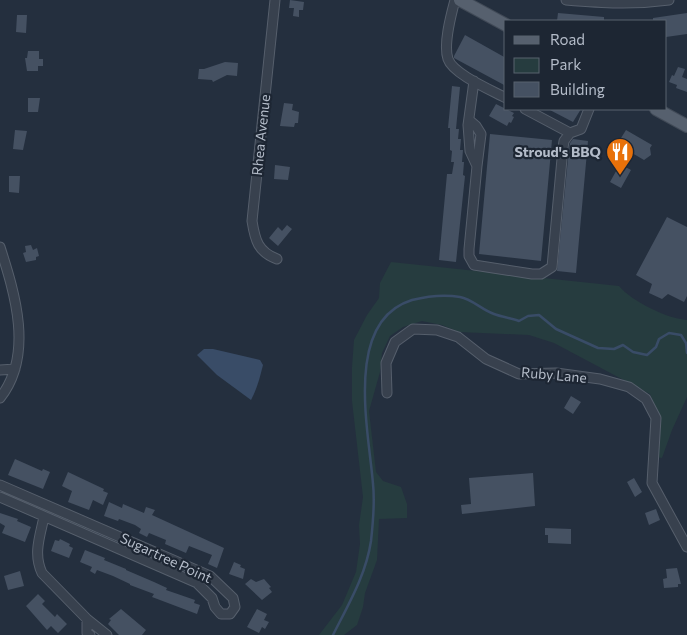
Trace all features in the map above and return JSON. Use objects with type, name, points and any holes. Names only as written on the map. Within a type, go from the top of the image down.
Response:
[{"type":"main road","points":[[460,0],[504,24]]},
{"type":"main road","points":[[658,110],[687,126]]},
{"type":"street","name":"Rhea Avenue","points":[[275,0],[252,220],[258,245],[266,255],[277,259]]},
{"type":"street","points":[[455,0],[449,22],[448,59],[453,67],[504,97]]},
{"type":"street","points":[[566,0],[617,4],[669,0]]},
{"type":"street","points":[[474,81],[469,120],[470,151],[477,166],[469,249],[471,262],[477,266],[541,274],[552,267],[564,141],[570,133],[581,129],[590,110]]},
{"type":"street","points":[[527,110],[570,133]]},
{"type":"street","points":[[0,247],[11,281],[17,313],[19,354],[9,387],[0,398]]},
{"type":"street","name":"Ruby Lane","points":[[387,393],[386,363],[395,342],[413,329],[437,330],[458,337],[486,359],[519,374],[556,373],[600,379],[629,387],[646,398],[656,418],[652,483],[687,547]]},
{"type":"street","points":[[0,370],[15,369]]},
{"type":"street","name":"Sugartree Point","points":[[0,485],[210,576],[233,598],[235,607],[230,614],[221,614],[215,608],[212,598],[197,584],[0,497]]},
{"type":"street","points":[[44,517],[37,553],[37,563],[42,573],[87,619],[107,635]]},
{"type":"street","points":[[87,619],[88,633],[90,635]]},
{"type":"green space","points":[[391,262],[619,286],[632,298],[660,313],[687,320],[687,397],[662,458],[657,457],[659,416],[650,394],[554,343],[529,335],[459,332],[442,325],[422,321],[403,327],[390,336],[382,353],[380,372],[369,411],[376,472],[383,481],[401,487],[407,504],[407,518],[379,519],[377,560],[365,593],[357,625],[344,635],[319,635],[342,605],[356,572],[363,497],[352,401],[354,340],[367,315],[379,298],[380,283]]},
{"type":"water","points":[[204,349],[213,349],[260,360],[263,365],[251,400],[217,375],[197,355]]},
{"type":"building","points":[[290,0],[304,2],[303,10],[299,10],[299,17],[293,16],[294,8],[289,8]]},
{"type":"building","points":[[558,13],[604,17],[604,20],[557,20]]},
{"type":"building","points":[[687,13],[687,34],[667,37],[667,20],[653,20],[653,18]]},
{"type":"building","points":[[17,15],[27,15],[26,33],[16,32]]},
{"type":"building","points":[[465,35],[504,57],[504,85],[454,58]]},
{"type":"building","points":[[28,51],[39,51],[39,59],[43,59],[43,66],[38,66],[38,71],[27,71],[25,58],[27,58]]},
{"type":"building","points":[[225,62],[238,63],[237,76],[227,75],[213,82],[212,80],[198,79],[199,69]]},
{"type":"building","points":[[678,67],[685,69],[682,77],[687,79],[687,92],[676,88],[677,85],[669,82]]},
{"type":"building","points":[[452,86],[460,87],[456,129],[459,129],[458,139],[461,139],[460,150],[463,150],[463,175],[465,176],[456,262],[439,260],[447,174],[452,174],[454,162],[451,162],[450,128],[448,128]]},
{"type":"building","points":[[28,98],[40,98],[38,112],[28,112]]},
{"type":"building","points":[[284,103],[293,104],[292,110],[299,112],[298,123],[295,123],[294,127],[280,126]]},
{"type":"building","points":[[496,104],[504,108],[504,110],[514,113],[511,123],[509,122],[507,126],[489,116]]},
{"type":"building","points":[[550,110],[580,110],[573,122]]},
{"type":"building","points":[[15,130],[27,131],[23,150],[13,149]]},
{"type":"building","points":[[626,130],[652,145],[650,148],[651,155],[644,160],[620,146],[624,140],[621,138]]},
{"type":"building","points":[[490,134],[552,140],[541,261],[479,254]]},
{"type":"building","points":[[573,139],[588,141],[576,273],[557,271],[569,149]]},
{"type":"building","name":"Stroud's BBQ","points":[[620,164],[631,170],[621,188],[610,182]]},
{"type":"building","points":[[275,165],[290,167],[288,180],[274,179]]},
{"type":"building","points":[[9,176],[20,176],[19,193],[9,192]]},
{"type":"building","points":[[667,217],[687,227],[687,296],[684,302],[668,294],[662,299],[649,293],[652,284],[636,275]]},
{"type":"building","points":[[287,225],[292,229],[278,246],[269,238],[278,227],[282,231]]},
{"type":"building","points":[[31,245],[33,250],[37,248],[39,256],[36,257],[36,260],[26,262],[23,253],[26,252],[25,246]]},
{"type":"building","points":[[571,396],[581,402],[573,414],[564,408]]},
{"type":"building","points":[[15,459],[42,471],[43,469],[50,472],[43,489],[8,475]]},
{"type":"building","points":[[68,472],[104,489],[103,491],[108,493],[103,505],[93,500],[89,510],[68,502],[72,491],[62,486]]},
{"type":"building","points":[[533,473],[535,506],[462,514],[461,505],[471,504],[469,478]]},
{"type":"building","points":[[634,478],[642,492],[635,497],[627,482]]},
{"type":"building","points":[[109,502],[122,508],[123,504],[144,513],[146,507],[155,510],[152,515],[224,548],[217,568],[208,564],[212,555],[189,546],[186,553],[165,544],[166,540],[149,533],[147,537],[139,533],[141,529],[135,525],[104,516]]},
{"type":"building","points":[[656,509],[660,520],[649,525],[645,513]]},
{"type":"building","points":[[0,513],[18,519],[17,521],[31,527],[25,542],[2,533],[5,526],[0,523]]},
{"type":"building","points":[[545,528],[571,529],[571,544],[548,543],[548,535],[545,535]]},
{"type":"building","points":[[60,539],[70,544],[69,546],[73,548],[69,558],[51,551],[55,540],[59,541]]},
{"type":"building","points":[[85,550],[167,588],[166,590],[195,600],[194,603],[200,605],[197,614],[152,597],[154,594],[113,576],[97,570],[95,574],[90,571],[92,567],[80,562]]},
{"type":"building","points":[[234,562],[245,569],[243,579],[229,574]]},
{"type":"building","points":[[677,568],[681,584],[678,584],[678,587],[664,588],[663,579],[667,578],[666,569]]},
{"type":"building","points":[[20,571],[24,586],[8,590],[4,576]]},
{"type":"building","points":[[251,579],[256,582],[264,579],[271,587],[269,588],[272,592],[262,600],[245,584]]},
{"type":"building","points":[[38,594],[45,601],[42,604],[55,617],[57,614],[67,624],[58,633],[51,626],[47,630],[26,606]]},
{"type":"building","points":[[121,609],[146,630],[142,635],[119,635],[108,624],[111,620],[109,619]]},
{"type":"building","points":[[257,609],[267,614],[264,620],[269,622],[265,629],[262,627],[259,633],[247,627]]},
{"type":"waterway","points":[[333,635],[361,578],[369,554],[374,512],[374,491],[365,408],[365,380],[368,354],[376,330],[390,312],[412,300],[424,297],[454,296],[469,300],[494,314],[519,321],[528,316],[539,315],[556,329],[598,348],[614,349],[623,345],[633,352],[647,355],[656,347],[659,339],[669,333],[681,335],[686,343],[687,353]]},
{"type":"place","name":"Stroud's BBQ","points":[[620,176]]}]
